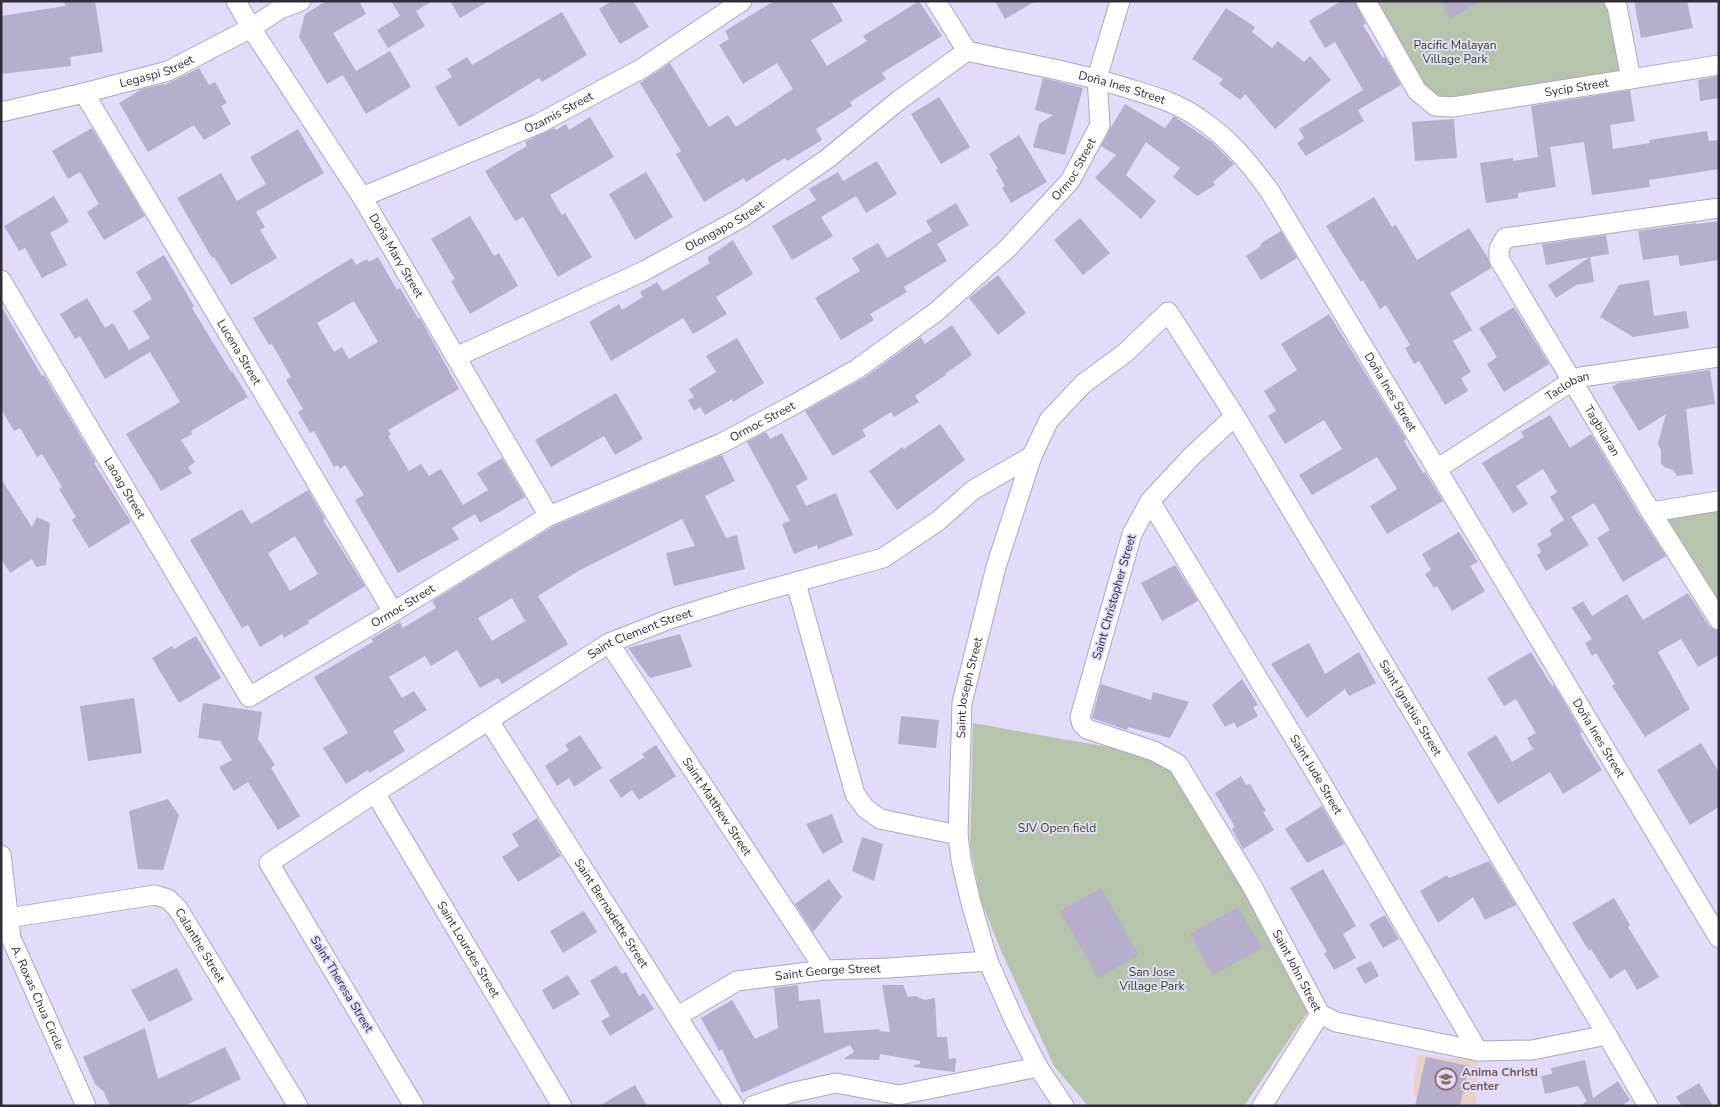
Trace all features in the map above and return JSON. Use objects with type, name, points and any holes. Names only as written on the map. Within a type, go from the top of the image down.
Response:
[{"type":"street","name":"Doña Mary Street","points":[[236,1],[251,28],[362,197],[549,516]]},
{"type":"street","name":"Legaspi Street","points":[[1,112],[84,94],[168,71],[251,28],[280,9],[301,1]]},
{"type":"street","name":"Ozamis Street","points":[[362,197],[538,124],[641,69],[742,1]]},
{"type":"street","points":[[936,1],[967,51]]},
{"type":"street","name":"Ormoc Street","points":[[249,697],[393,612],[549,516],[645,476],[738,434],[857,369],[936,312],[1007,249],[1070,181],[1100,126],[1097,78],[1120,1]]},
{"type":"street","name":"Sycip Street","points":[[1366,1],[1417,91],[1435,106],[1453,107],[1719,65]]},
{"type":"street","points":[[1614,1],[1617,6],[1631,79]]},
{"type":"street","name":"Doña Ines Street","points":[[967,51],[1097,78],[1170,101],[1201,119],[1231,143],[1269,190],[1719,938]]},
{"type":"street","name":"Olongapo Street","points":[[456,357],[644,271],[743,217],[827,159],[898,101],[967,51]]},
{"type":"street","name":"Lucena Street","points":[[84,94],[393,612]]},
{"type":"street","name":"Tagbilaran","points":[[1719,208],[1505,238],[1499,249],[1499,259],[1651,512],[1719,620]]},
{"type":"street","name":"Laoag Street","points":[[1,280],[249,697]]},
{"type":"street","name":"Saint Ignatius Street","points":[[1168,312],[1235,416],[1648,1106]]},
{"type":"street","name":"Saint Joseph Street","points":[[1064,1106],[1038,1067],[1015,1022],[988,961],[960,860],[958,836],[962,703],[996,567],[1032,456],[1049,420],[1083,384],[1125,353],[1168,312]]},
{"type":"street","name":"Tacloban","points":[[1437,469],[1581,377],[1719,357]]},
{"type":"street","name":"Saint Christopher Street","points":[[1082,724],[1080,717],[1132,534],[1150,501],[1192,456],[1235,416]]},
{"type":"street","name":"Saint Clement Street","points":[[269,863],[374,793],[608,643],[670,619],[883,558],[938,521],[974,490],[1032,456]]},
{"type":"street","name":"Saint Jude Street","points":[[1150,501],[1315,772],[1478,1051]]},
{"type":"street","points":[[1651,512],[1719,501]]},
{"type":"street","points":[[796,583],[855,794],[865,808],[880,818],[958,836]]},
{"type":"street","name":"Saint Matthew Street","points":[[608,643],[824,970]]},
{"type":"street","name":"Saint Bernadette Street","points":[[489,720],[734,1106]]},
{"type":"street","name":"Saint John Street","points":[[1082,724],[1087,729],[1154,751],[1178,764],[1252,886],[1320,1014],[1336,1022],[1478,1051],[1532,1050],[1607,1035]]},
{"type":"street","name":"Saint Lourdes Street","points":[[374,793],[562,1106]]},
{"type":"street","name":"A. Roxas Chua Circle","points":[[1,855],[11,938],[86,1106]]},
{"type":"street","name":"Saint Theresa Street","points":[[269,863],[414,1106]]},
{"type":"street","name":"Calanthe Street","points":[[8,918],[155,896],[168,899],[178,909],[298,1106]]},
{"type":"street","name":"Saint George Street","points":[[678,1016],[737,981],[824,970],[889,968],[988,961]]},
{"type":"street","points":[[1262,1106],[1320,1014]]},
{"type":"street","points":[[753,1106],[790,1093],[836,1083],[902,1100],[1038,1067]]},
{"type":"shaded area","name":"Anima Christi Center","points":[[1417,1055],[1477,1061],[1476,1106],[1413,1096]]},
{"type":"green space","name":"Pacific Malayan Village Park","points":[[1367,1],[1613,1],[1628,80],[1436,103]]},
{"type":"green space","points":[[1719,510],[1719,608],[1662,519]]},
{"type":"green space","name":"San Jose Village Park","points":[[973,723],[1102,746],[1136,754],[1165,767],[1175,776],[1240,882],[1311,1007],[1244,1106],[1088,1106],[1054,1066],[981,902],[970,845]]},
{"type":"building","points":[[64,1],[95,1],[103,52],[70,57],[71,66],[1,74],[1,16],[65,6]]},
{"type":"building","points":[[326,1],[359,1],[366,14],[333,33],[356,71],[390,51],[411,87],[366,114],[343,75],[327,84],[299,37],[305,14]]},
{"type":"building","points":[[391,1],[432,1],[416,11],[425,26],[388,48],[377,30],[400,16]]},
{"type":"building","points":[[450,1],[489,1],[460,18]]},
{"type":"building","points":[[612,1],[633,1],[649,27],[620,44],[599,9]]},
{"type":"building","points":[[774,1],[831,1],[843,21],[811,40],[827,66],[867,41],[863,36],[919,1],[942,36],[882,73],[886,79],[850,102],[852,106],[816,129],[822,140],[787,161],[785,158],[746,182],[744,178],[704,202],[676,154],[681,151],[640,83],[670,63],[709,127],[728,115],[736,127],[793,89],[777,63],[743,84],[719,45],[729,39],[725,31]]},
{"type":"building","points":[[995,1],[1036,1],[1005,19]]},
{"type":"building","points":[[1341,1],[1355,1],[1366,24],[1363,25],[1401,85],[1358,110],[1364,121],[1306,156],[1297,143],[1304,138],[1299,129],[1363,90],[1335,42],[1325,48],[1309,21]]},
{"type":"building","points":[[1440,1],[1480,1],[1450,19]]},
{"type":"building","points":[[1634,1],[1687,1],[1693,28],[1641,38]]},
{"type":"building","points":[[1226,8],[1255,27],[1252,32],[1272,48],[1278,41],[1304,62],[1310,56],[1331,80],[1275,129],[1245,94],[1240,100],[1219,84],[1223,79],[1192,59]]},
{"type":"building","points":[[562,12],[587,55],[542,82],[539,78],[459,127],[435,87],[452,77],[447,69],[467,57],[472,65]]},
{"type":"building","points":[[199,68],[209,85],[215,82],[227,103],[221,106],[231,124],[204,140],[194,125],[148,152],[119,103],[142,89],[165,85]]},
{"type":"building","points":[[1719,76],[1719,98],[1700,101],[1698,80]]},
{"type":"building","points":[[1043,78],[1083,88],[1065,155],[1033,147],[1039,124],[1053,115],[1035,110]]},
{"type":"building","points":[[1630,90],[1635,121],[1610,125],[1613,149],[1650,143],[1649,140],[1707,131],[1709,141],[1719,140],[1719,169],[1649,180],[1650,187],[1592,195],[1584,142],[1550,147],[1556,187],[1518,193],[1518,198],[1486,203],[1480,163],[1513,158],[1513,161],[1538,157],[1531,106]]},
{"type":"building","points":[[939,97],[970,147],[941,164],[911,114]]},
{"type":"building","points":[[1125,104],[1165,128],[1174,116],[1212,142],[1234,164],[1213,182],[1215,185],[1197,196],[1173,177],[1180,168],[1146,142],[1126,175],[1156,201],[1141,219],[1095,178],[1116,155],[1101,146]]},
{"type":"building","points":[[590,117],[614,157],[550,195],[562,215],[565,213],[592,257],[558,277],[523,217],[515,221],[485,171],[527,146],[525,142],[566,124],[569,130]]},
{"type":"building","points":[[1454,119],[1457,158],[1415,161],[1412,122]]},
{"type":"building","points":[[92,128],[145,216],[104,240],[87,212],[99,204],[80,172],[68,179],[52,151]]},
{"type":"building","points":[[298,129],[324,173],[256,212],[265,227],[260,230],[277,258],[231,285],[214,257],[212,258],[177,198],[221,173],[237,201],[266,184],[250,157]]},
{"type":"building","points":[[1019,135],[1047,182],[1011,203],[1002,188],[1005,186],[996,170],[998,169],[989,154]]},
{"type":"building","points":[[877,161],[897,194],[866,213],[856,196],[821,217],[833,236],[792,260],[772,226],[816,200],[809,189],[838,172],[843,181]]},
{"type":"building","points":[[646,172],[673,217],[635,240],[609,194]]},
{"type":"building","points":[[54,196],[69,222],[50,233],[67,265],[42,278],[25,248],[19,251],[4,226]]},
{"type":"building","points":[[1374,197],[1392,227],[1396,225],[1417,260],[1469,228],[1488,258],[1491,268],[1450,293],[1472,330],[1453,341],[1471,372],[1461,378],[1468,391],[1445,405],[1419,361],[1414,364],[1405,348],[1410,345],[1386,305],[1380,309],[1363,280],[1361,282],[1326,226]]},
{"type":"building","points":[[956,203],[969,225],[937,244],[947,261],[904,287],[907,292],[870,314],[874,320],[841,340],[815,298],[860,271],[852,258],[878,243],[887,258],[932,231],[926,221]]},
{"type":"building","points":[[470,216],[494,256],[499,253],[518,286],[470,314],[451,281],[455,279],[431,239]]},
{"type":"building","points":[[1080,218],[1110,253],[1083,275],[1054,240]]},
{"type":"building","points":[[1719,221],[1719,260],[1680,266],[1678,255],[1643,260],[1638,231]]},
{"type":"building","points":[[1281,231],[1297,258],[1261,280],[1246,256],[1261,246],[1260,244]]},
{"type":"building","points":[[1606,235],[1609,254],[1546,265],[1542,244]]},
{"type":"building","points":[[733,240],[753,274],[716,297],[727,314],[693,334],[683,318],[611,361],[589,322],[619,304],[622,310],[643,297],[640,292],[657,282],[663,291],[710,263],[707,258]]},
{"type":"building","points":[[164,255],[194,306],[192,308],[248,397],[191,431],[192,434],[181,440],[195,462],[188,467],[192,473],[161,491],[126,434],[180,402],[150,352],[105,379],[80,336],[75,339],[60,314],[87,298],[105,328],[113,323],[129,350],[150,338],[133,311],[152,299],[136,272]]},
{"type":"building","points":[[378,257],[397,290],[400,288],[418,318],[420,318],[459,389],[388,430],[391,434],[388,436],[409,471],[421,464],[429,476],[441,469],[463,505],[488,490],[477,473],[502,458],[525,497],[480,523],[475,514],[452,528],[459,539],[398,573],[355,500],[364,495],[345,465],[340,469],[338,465],[334,467],[314,431],[310,433],[298,412],[303,409],[286,380],[291,377],[272,344],[269,345],[253,318],[352,258],[356,265],[367,259],[369,262]],"holes":[[[354,301],[378,342],[349,359],[342,347],[334,352],[317,323]]]},
{"type":"building","points":[[1590,257],[1594,282],[1576,285],[1556,298],[1548,285]]},
{"type":"building","points":[[998,275],[1026,313],[998,335],[969,298]]},
{"type":"building","points":[[1649,280],[1654,316],[1686,311],[1689,328],[1633,337],[1600,317],[1619,285]]},
{"type":"building","points":[[1,306],[131,522],[89,548],[72,520],[76,517],[59,489],[62,487],[42,454],[37,457],[20,428],[14,431],[1,409]]},
{"type":"building","points":[[1514,307],[1549,364],[1504,392],[1487,364],[1497,357],[1479,328]]},
{"type":"building","points":[[1329,314],[1406,439],[1404,441],[1423,473],[1425,472],[1443,501],[1387,534],[1370,506],[1397,489],[1377,457],[1312,495],[1299,475],[1342,449],[1324,420],[1285,444],[1268,416],[1276,411],[1264,391],[1297,370],[1281,344]]},
{"type":"building","points":[[952,325],[972,355],[915,396],[919,402],[894,417],[891,412],[862,430],[866,436],[833,456],[805,411],[864,378],[921,337],[925,344]]},
{"type":"building","points":[[737,338],[764,383],[733,402],[732,399],[705,415],[700,407],[694,411],[688,400],[694,397],[689,389],[716,372],[706,356]]},
{"type":"building","points":[[1710,370],[1715,404],[1686,409],[1693,474],[1677,476],[1673,470],[1664,467],[1661,463],[1661,451],[1658,443],[1666,414],[1639,431],[1612,387],[1619,383]]},
{"type":"building","points":[[616,393],[643,439],[615,455],[604,436],[551,467],[535,440]]},
{"type":"building","points":[[1550,415],[1570,448],[1591,434],[1666,556],[1623,582],[1597,538],[1610,530],[1594,503],[1571,517],[1589,545],[1546,571],[1537,555],[1541,552],[1537,544],[1552,535],[1549,530],[1564,520],[1550,497],[1557,492],[1543,469],[1516,486],[1528,504],[1513,513],[1482,463],[1524,437],[1521,432]]},
{"type":"building","points":[[940,424],[965,460],[897,510],[869,471]]},
{"type":"building","points":[[766,432],[770,439],[782,433],[808,479],[796,486],[806,506],[836,493],[853,535],[818,549],[817,545],[794,554],[782,524],[790,521],[747,442]]},
{"type":"building","points":[[722,455],[735,481],[705,496],[726,538],[737,535],[745,569],[674,586],[666,553],[695,546],[682,519],[580,570],[538,596],[568,644],[502,684],[498,678],[480,688],[457,650],[431,666],[425,656],[389,677],[402,698],[414,691],[427,710],[393,731],[405,751],[369,773],[368,770],[346,784],[323,748],[348,733],[314,677],[373,642],[371,639],[400,622],[403,628],[436,608],[432,601],[554,526]],"holes":[[[512,598],[525,621],[492,641],[478,618]]]},
{"type":"building","points":[[1,479],[32,527],[37,517],[50,523],[46,565],[36,567],[32,559],[10,573],[1,558]]},
{"type":"building","points":[[308,490],[325,519],[323,520],[365,586],[284,638],[282,634],[260,647],[248,625],[242,628],[190,540],[242,509],[251,524]],"holes":[[[295,536],[318,574],[290,591],[268,553]]]},
{"type":"building","points":[[1459,532],[1478,562],[1470,566],[1485,591],[1452,611],[1437,586],[1434,588],[1425,574],[1431,570],[1422,554]]},
{"type":"building","points":[[1175,565],[1198,601],[1162,621],[1141,583]]},
{"type":"building","points":[[1688,593],[1709,626],[1719,632],[1719,655],[1698,667],[1681,639],[1658,652],[1690,709],[1645,737],[1612,686],[1615,684],[1596,653],[1592,656],[1585,643],[1592,639],[1572,608],[1583,601],[1592,616],[1627,594],[1643,620]]},
{"type":"building","points":[[680,634],[692,667],[650,678],[628,648]]},
{"type":"building","points":[[196,636],[221,678],[179,703],[152,658],[172,646],[174,649]]},
{"type":"building","points":[[1309,643],[1325,674],[1359,652],[1376,683],[1349,696],[1345,689],[1307,718],[1271,664]]},
{"type":"building","points":[[1531,652],[1552,686],[1554,685],[1602,770],[1563,794],[1550,772],[1498,804],[1467,753],[1496,735],[1512,762],[1533,749],[1527,738],[1536,733],[1516,699],[1504,706],[1487,678]]},
{"type":"building","points":[[1242,679],[1258,705],[1253,707],[1258,716],[1237,728],[1234,722],[1225,727],[1212,705]]},
{"type":"building","points":[[1101,684],[1151,700],[1153,692],[1189,702],[1170,738],[1128,727],[1127,730],[1092,718]]},
{"type":"building","points":[[134,698],[142,753],[88,761],[80,706]]},
{"type":"building","points":[[203,703],[262,712],[258,739],[275,765],[271,768],[300,816],[278,830],[248,782],[234,791],[219,767],[232,760],[220,741],[198,738]]},
{"type":"building","points":[[901,716],[939,720],[936,748],[898,744]]},
{"type":"building","points":[[580,735],[602,768],[574,787],[569,778],[557,786],[545,766],[569,750],[565,745]]},
{"type":"building","points":[[1701,743],[1719,772],[1719,807],[1690,825],[1657,770]]},
{"type":"building","points":[[656,745],[676,776],[639,800],[632,790],[621,798],[609,780],[645,757],[642,754]]},
{"type":"building","points":[[1241,776],[1246,785],[1250,784],[1266,811],[1263,812],[1274,830],[1243,849],[1232,829],[1235,827],[1215,793]]},
{"type":"building","points":[[168,799],[179,815],[163,870],[138,869],[129,811]]},
{"type":"building","points":[[1322,806],[1344,844],[1307,863],[1285,829]]},
{"type":"building","points":[[832,814],[843,842],[823,854],[806,824]]},
{"type":"building","points":[[537,818],[561,856],[518,882],[502,857],[519,846],[512,834]]},
{"type":"building","points":[[862,837],[883,844],[874,881],[852,871]]},
{"type":"building","points":[[1489,861],[1516,905],[1485,920],[1473,897],[1438,923],[1420,891],[1447,875],[1449,878]]},
{"type":"building","points":[[1323,869],[1356,926],[1343,934],[1356,958],[1334,970],[1324,953],[1327,952],[1290,888]]},
{"type":"building","points":[[829,879],[842,897],[813,932],[795,904]]},
{"type":"building","points":[[1101,888],[1139,955],[1098,978],[1060,911]]},
{"type":"building","points":[[1614,898],[1630,925],[1628,927],[1659,977],[1637,990],[1625,969],[1610,979],[1591,949],[1589,951],[1572,923]]},
{"type":"building","points":[[1238,907],[1262,948],[1213,975],[1190,934]]},
{"type":"building","points":[[584,911],[597,932],[563,953],[550,931]]},
{"type":"building","points":[[1385,915],[1399,939],[1383,948],[1369,924]]},
{"type":"building","points":[[1371,961],[1379,976],[1365,984],[1356,968]]},
{"type":"building","points":[[616,965],[622,974],[626,972],[639,996],[644,993],[654,1009],[610,1036],[601,1021],[610,1016],[590,981]]},
{"type":"building","points":[[177,968],[193,1000],[149,1022],[131,990]]},
{"type":"building","points":[[568,975],[580,994],[553,1010],[542,990]]},
{"type":"building","points":[[798,985],[799,1001],[820,999],[824,1033],[880,1029],[879,1031],[890,1032],[882,985],[903,985],[908,997],[916,996],[924,1000],[935,998],[937,1037],[947,1037],[949,1059],[956,1058],[955,1072],[914,1067],[914,1065],[920,1064],[920,1061],[880,1054],[879,1060],[843,1059],[854,1052],[850,1045],[742,1093],[722,1049],[719,1051],[701,1018],[732,1000],[755,1039],[778,1028],[774,988]]},
{"type":"building","points":[[145,1028],[158,1079],[225,1047],[241,1079],[185,1106],[110,1106],[104,1092],[95,1084],[83,1057]]},
{"type":"building","name":"Anima Christi Center","points":[[1426,1057],[1469,1066],[1460,1106],[1415,1106]]},
{"type":"building","points":[[1585,1060],[1593,1098],[1618,1081],[1630,1100],[1621,1106],[1580,1106],[1587,1101],[1578,1086],[1545,1094],[1541,1076],[1552,1074],[1551,1068]]},
{"type":"building","points":[[1699,1083],[1713,1106],[1682,1106],[1676,1097]]},
{"type":"building","points":[[635,1085],[647,1106],[599,1106]]},
{"type":"place","name":"Anima Christi Center","points":[[1446,1079]]},
{"type":"park label","name":"SJV Open field","points":[[1057,828]]}]
